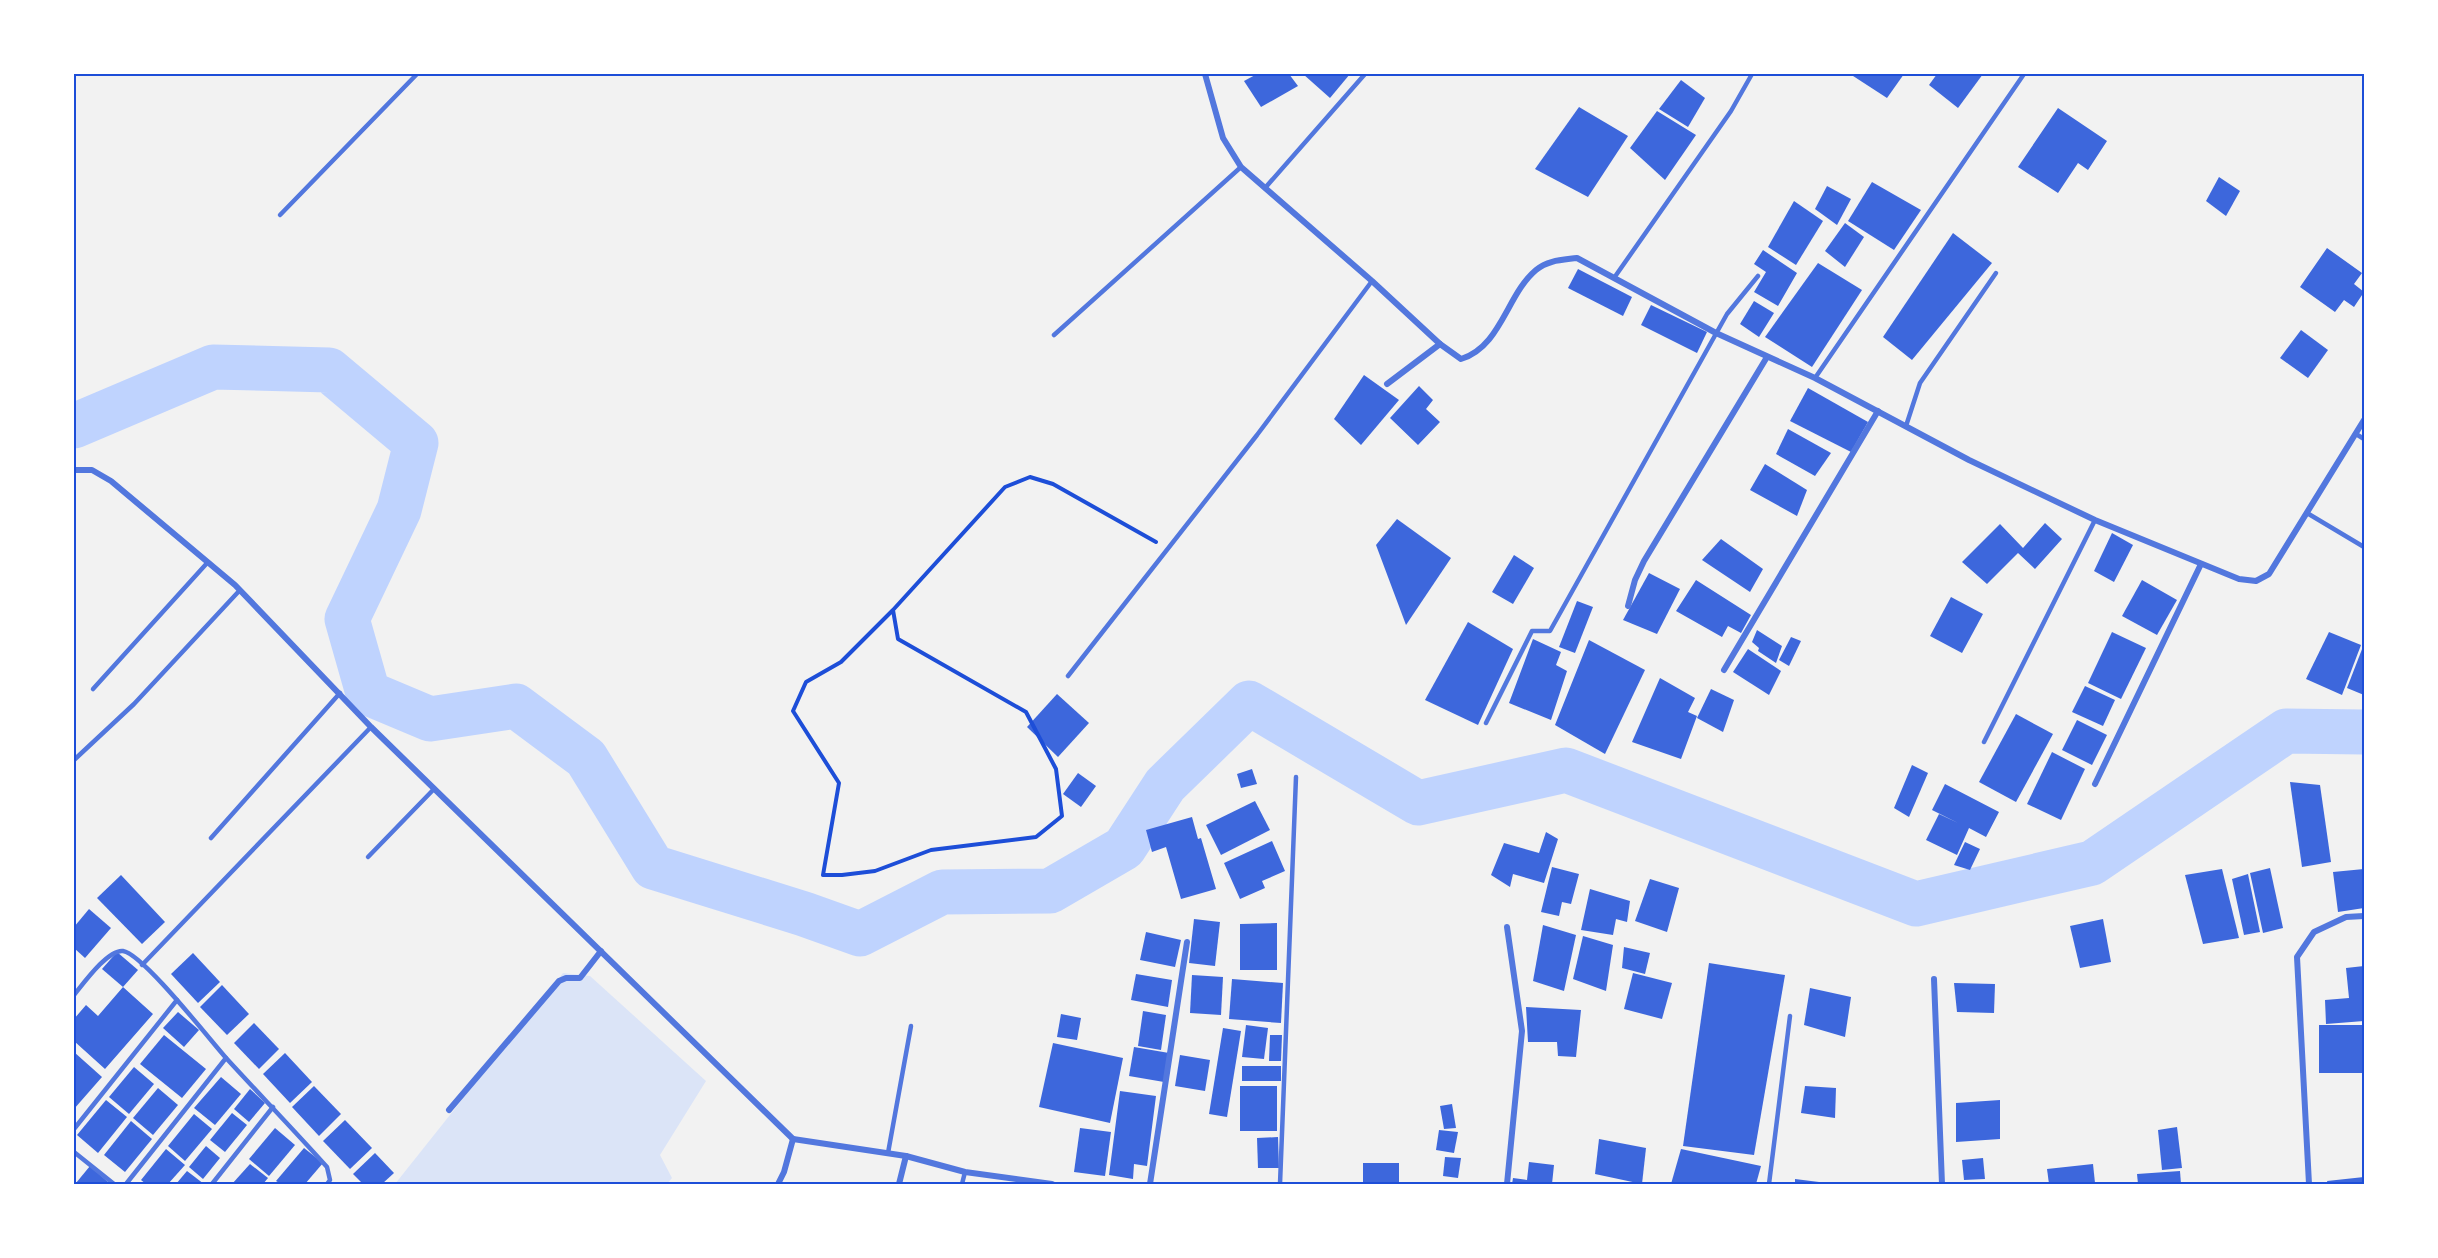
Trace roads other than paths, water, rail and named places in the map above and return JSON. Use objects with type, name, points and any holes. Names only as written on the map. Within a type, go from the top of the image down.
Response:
[{"type":"street","points":[[1205,74],[1223,138],[1241,167],[1372,281],[1440,344],[1461,359],[1473,355],[1490,338],[1523,286],[1536,270],[1554,260],[1576,258],[1716,333],[1815,378],[1969,460],[2095,520],[2239,579],[2256,581],[2269,574],[2364,420]]},
{"type":"street","points":[[1387,384],[1440,344]]},
{"type":"street","points":[[1628,606],[1635,580],[1644,561],[1767,357]]},
{"type":"street","points":[[1724,670],[1878,411]]},
{"type":"street","points":[[74,470],[93,470],[111,481],[240,590],[371,727],[793,1139],[906,1156],[965,1172],[1020,1183],[1052,1185]]},
{"type":"street","points":[[2095,784],[2201,564]]},
{"type":"street","points":[[2309,1185],[2297,957],[2314,932],[2346,917],[2364,916]]},
{"type":"street","points":[[1507,927],[1522,1031],[1507,1185]]},
{"type":"street","points":[[1150,1185],[1187,942]]},
{"type":"street","points":[[449,1110],[559,981],[566,978],[580,978],[601,951]]},
{"type":"street","points":[[1934,979],[1942,1185]]},
{"type":"street","points":[[778,1185],[793,1139]]},
{"type":"street","points":[[899,1185],[906,1156]]},
{"type":"lane","points":[[280,215],[417,74]]},
{"type":"lane","points":[[1265,188],[1365,74]]},
{"type":"lane","points":[[1614,278],[1731,111],[1752,74]]},
{"type":"lane","points":[[1815,378],[2024,74]]},
{"type":"lane","points":[[1054,335],[1241,167]]},
{"type":"lane","points":[[1906,426],[1920,383],[1996,273]]},
{"type":"lane","points":[[1486,723],[1532,631],[1550,631],[1727,314],[1758,276]]},
{"type":"lane","points":[[1068,676],[1250,444],[1372,281]]},
{"type":"lane","points":[[2356,434],[2364,439]]},
{"type":"lane","points":[[2307,513],[2364,547]]},
{"type":"lane","points":[[1984,742],[2095,520]]},
{"type":"lane","points":[[93,689],[208,562]]},
{"type":"lane","points":[[74,760],[134,704],[240,590]]},
{"type":"lane","points":[[211,838],[340,693]]},
{"type":"lane","points":[[142,964],[371,727]]},
{"type":"lane","points":[[1280,1185],[1296,777]]},
{"type":"lane","points":[[368,857],[434,789]]},
{"type":"lane","points":[[74,995],[105,959],[116,951],[125,951],[135,956],[177,999],[226,1058],[327,1167],[330,1180],[327,1185]]},
{"type":"lane","points":[[74,1129],[177,999]]},
{"type":"lane","points":[[1769,1185],[1790,1016]]},
{"type":"lane","points":[[888,1153],[911,1026]]},
{"type":"lane","points":[[126,1185],[226,1058]]},
{"type":"lane","points":[[212,1185],[273,1107]]},
{"type":"lane","points":[[74,1152],[114,1185]]},
{"type":"lane","points":[[963,1185],[965,1172]]},
{"type":"waterway","points":[[74,426],[213,367],[329,370],[416,443],[399,510],[347,619],[368,693],[430,719],[516,706],[586,758],[653,867],[860,934],[942,892],[1050,891],[1124,848],[1165,785],[1249,703],[1418,803],[1566,770],[1916,904],[2092,863],[2286,731],[2364,732]]}]
